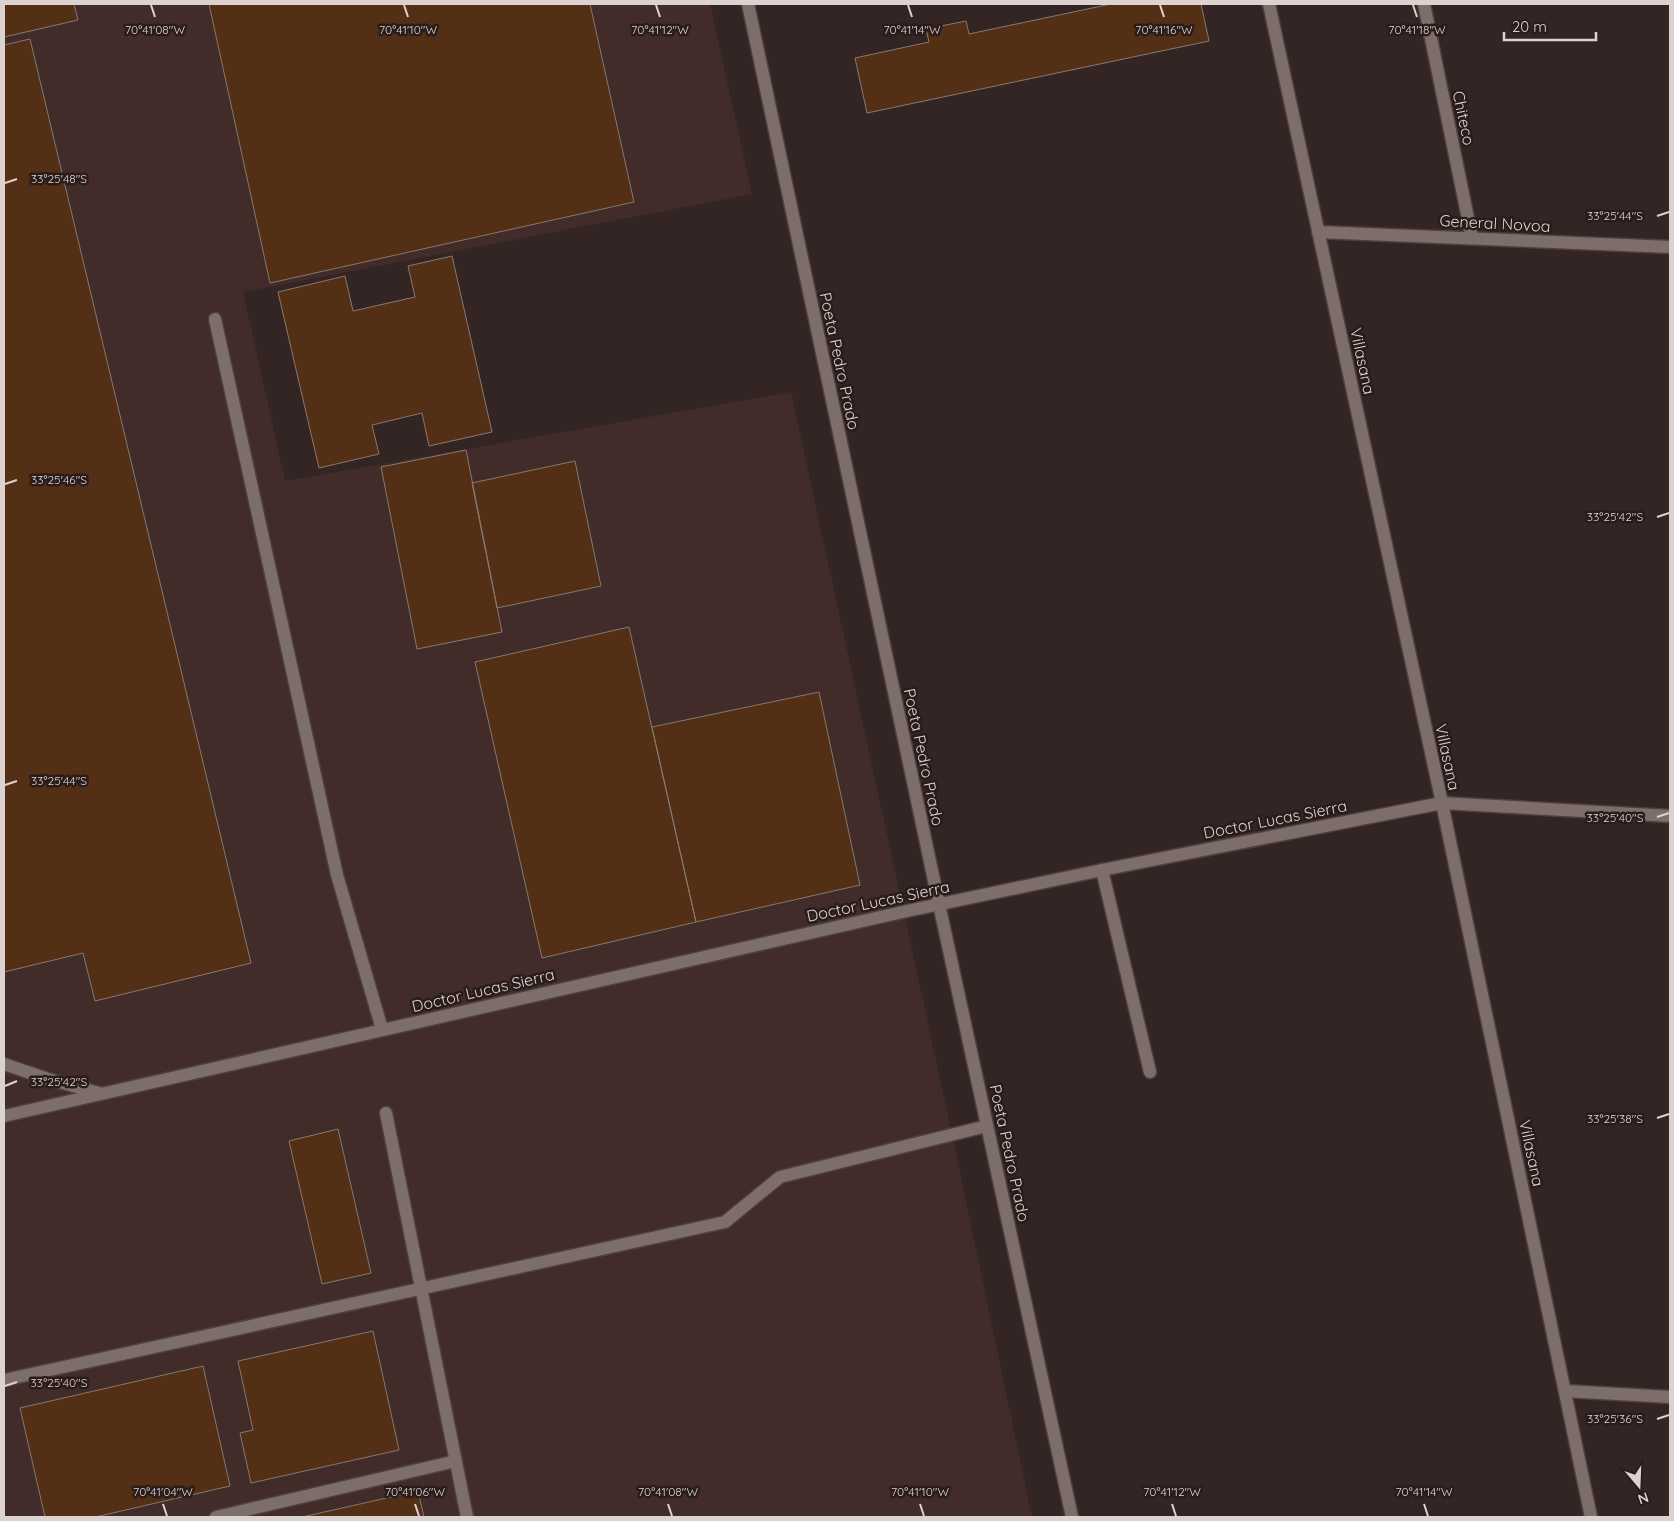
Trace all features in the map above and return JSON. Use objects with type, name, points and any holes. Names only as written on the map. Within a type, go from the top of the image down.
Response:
[{"type":"street","name":"Poeta Pedro Prado","points":[[748,4],[939,904],[1072,1517]]},
{"type":"street","name":"Villasana","points":[[1269,4],[1442,803],[1591,1517]]},
{"type":"street","name":"Chiteco","points":[[1424,4],[1472,238]]},
{"type":"street","name":"General Novoa","points":[[1318,232],[1670,247]]},
{"type":"street","points":[[215,319],[337,875],[382,1029]]},
{"type":"street","name":"Doctor Lucas Sierra","points":[[4,1116],[939,904],[1442,803],[1670,816]]},
{"type":"street","points":[[1102,870],[1150,1072]]},
{"type":"street","points":[[4,1064],[100,1094]]},
{"type":"street","points":[[386,1113],[467,1517]]},
{"type":"street","points":[[4,1380],[422,1290],[725,1222],[780,1177],[987,1126]]},
{"type":"street","points":[[1566,1391],[1670,1397]]},
{"type":"street","points":[[216,1517],[456,1461]]},
{"type":"shaded area","points":[[4,4],[710,4],[752,194],[243,292],[285,481],[791,392],[952,1134],[1032,1517],[4,1517]]},
{"type":"building","points":[[4,4],[74,4],[78,20],[4,37]]},
{"type":"building","points":[[209,4],[590,4],[634,202],[270,283]]},
{"type":"building","points":[[1111,4],[1201,4],[1209,41],[867,113],[855,58],[929,42],[926,29],[966,21],[969,34]]},
{"type":"building","points":[[30,39],[251,963],[95,1001],[83,953],[4,972],[4,45]]},
{"type":"building","points":[[452,256],[492,432],[429,446],[422,413],[372,425],[379,454],[319,468],[278,292],[345,276],[353,311],[415,297],[408,266]]},
{"type":"building","points":[[466,450],[502,632],[417,649],[381,467]]},
{"type":"building","points":[[575,461],[601,586],[497,608],[472,483]]},
{"type":"building","points":[[629,627],[696,922],[542,958],[475,662]]},
{"type":"building","points":[[819,692],[860,885],[696,922],[652,727]]},
{"type":"building","points":[[338,1129],[371,1273],[322,1284],[289,1141]]},
{"type":"building","points":[[373,1331],[399,1450],[251,1483],[240,1433],[253,1430],[238,1361]]},
{"type":"building","points":[[203,1366],[230,1486],[95,1517],[45,1517],[20,1408]]},
{"type":"building","points":[[418,1491],[424,1517],[302,1517]]}]
